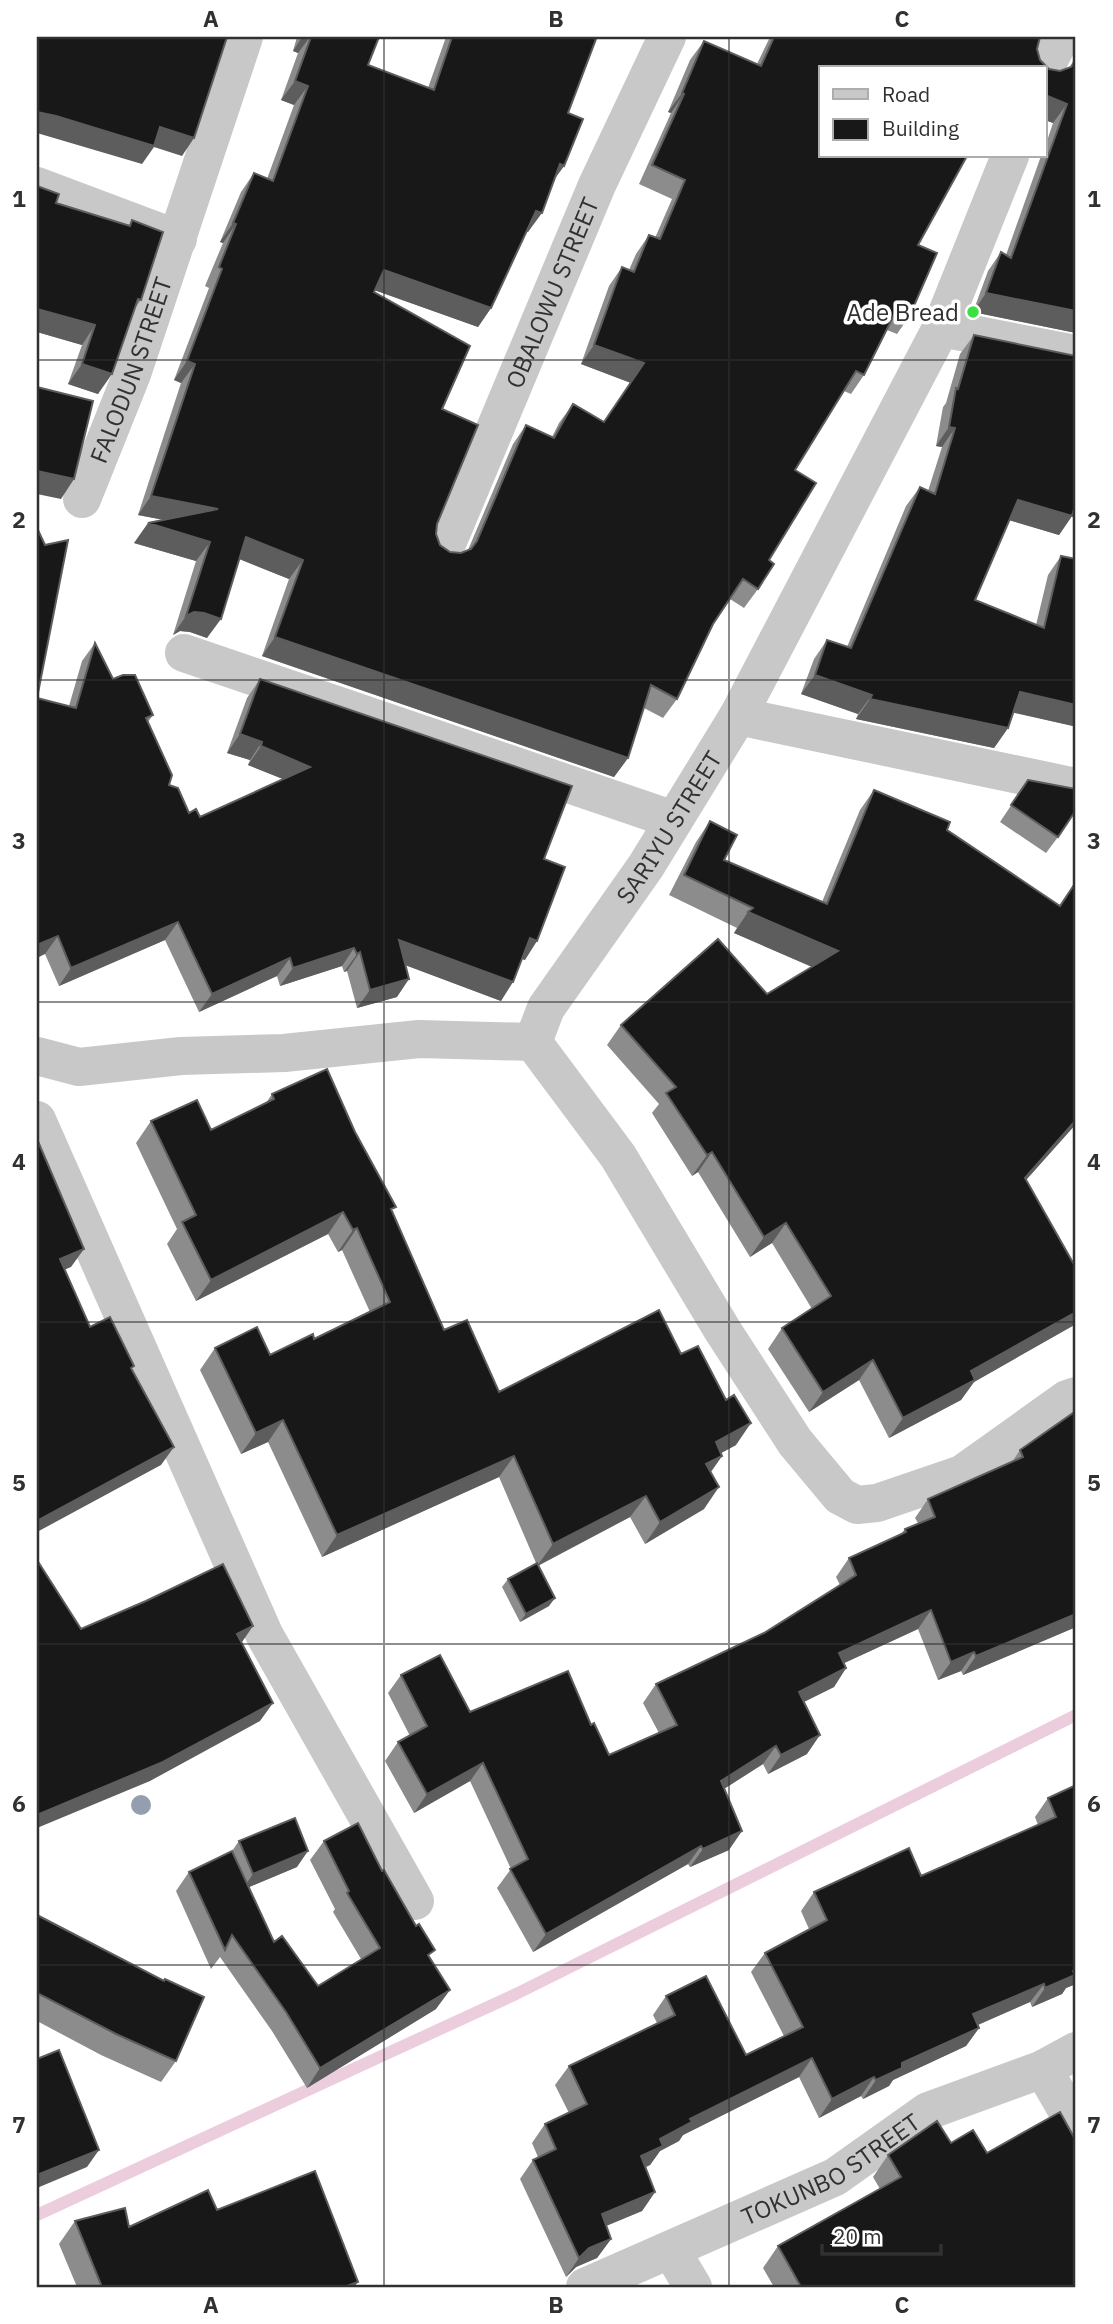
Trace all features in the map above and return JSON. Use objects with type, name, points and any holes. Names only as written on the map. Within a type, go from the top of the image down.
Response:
[{"type":"street","name":"FALODUN STREET","points":[[82,499],[132,374],[244,37]]},
{"type":"street","name":"OBALOWU STREET","points":[[444,551],[597,185],[667,37]]},
{"type":"street","points":[[1046,66],[1061,37]]},
{"type":"street","name":"SARIYU STREET","points":[[533,1042],[546,1008],[646,866],[737,716],[941,328],[1009,158]]},
{"type":"street","points":[[37,186],[178,239]]},
{"type":"street","points":[[941,328],[1076,356]]},
{"type":"street","points":[[184,653],[674,820]]},
{"type":"street","points":[[737,716],[1076,787]]},
{"type":"street","points":[[37,1056],[79,1067],[181,1056],[284,1053],[419,1040],[533,1042],[618,1156],[716,1319],[795,1442],[840,1496],[857,1505],[877,1503],[962,1474],[1067,1399],[1076,1396]]},
{"type":"street","points":[[37,1120],[264,1634],[415,1901]]},
{"type":"street","name":"TOKUNBO STREET","points":[[584,2287],[835,2177],[928,2111],[1043,2069],[1076,2051]]},
{"type":"street","points":[[1043,2069],[1076,2126]]},
{"type":"street","points":[[671,2250],[693,2287]]},
{"type":"building","points":[[37,37],[227,37],[194,138],[160,127],[154,146],[37,112]]},
{"type":"building","points":[[311,37],[379,37],[368,65],[434,90],[452,37],[596,39],[568,113],[583,119],[564,166],[560,164],[542,213],[536,211],[491,308],[384,270],[374,292],[470,346],[442,409],[478,425],[437,524],[436,534],[440,545],[450,552],[461,553],[471,549],[477,541],[526,425],[554,438],[573,404],[604,422],[644,363],[594,345],[622,267],[634,272],[649,235],[660,239],[685,180],[652,165],[704,41],[761,66],[774,37],[1040,37],[1037,49],[1040,60],[1046,66],[819,66],[819,158],[966,158],[918,245],[937,253],[910,315],[897,309],[864,375],[856,371],[795,470],[816,483],[769,560],[774,564],[758,589],[743,579],[713,624],[677,699],[651,685],[628,758],[275,637],[303,560],[246,537],[221,619],[194,612],[186,616],[210,542],[148,523],[218,509],[151,496],[195,364],[187,361],[222,269],[219,267],[236,224],[233,223],[254,173],[273,181],[308,86],[295,81]]},
{"type":"building","points":[[1076,61],[1076,311],[986,293],[1001,252],[1011,258],[1067,104],[1046,95],[1046,66],[1060,71],[1071,67]]},
{"type":"building","points":[[37,186],[59,194],[56,203],[130,226],[132,220],[163,232],[141,300],[138,299],[112,374],[82,364],[95,325],[37,309]]},
{"type":"building","points":[[974,335],[1076,356],[1076,502],[1072,516],[1018,500],[975,600],[1044,628],[1061,556],[1076,559],[1076,705],[1020,692],[1008,728],[870,699],[872,695],[815,675],[827,640],[851,648],[920,487],[935,494],[955,428],[949,427],[956,388],[958,389]]},
{"type":"building","points":[[37,387],[93,401],[74,479],[37,471]]},
{"type":"building","points":[[37,528],[45,545],[68,540],[37,698]]},
{"type":"building","points":[[95,643],[113,679],[123,675],[135,675],[153,715],[146,718],[172,775],[169,785],[178,788],[189,813],[196,809],[200,817],[310,767],[261,746],[262,742],[240,734],[260,679],[572,786],[544,859],[565,867],[537,941],[530,938],[513,982],[399,940],[409,979],[370,990],[360,952],[357,954],[354,948],[293,968],[290,958],[212,994],[178,922],[71,968],[58,936],[37,945],[37,698],[76,708]]},
{"type":"building","points":[[1028,780],[1076,789],[1076,810],[1058,837],[1011,805]]},
{"type":"building","points":[[874,790],[950,822],[947,830],[1060,906],[1076,882],[1076,1120],[1025,1178],[1076,1268],[1076,1312],[971,1371],[975,1380],[903,1418],[873,1360],[823,1392],[782,1328],[831,1296],[786,1223],[764,1237],[712,1152],[707,1155],[666,1093],[676,1087],[621,1025],[718,939],[767,994],[838,951],[748,912],[753,908],[684,875],[710,821],[737,835],[724,860],[827,904]]},
{"type":"building","points":[[327,1069],[355,1132],[396,1207],[391,1209],[444,1330],[467,1320],[499,1392],[659,1310],[681,1354],[698,1346],[726,1400],[734,1395],[751,1423],[716,1442],[722,1456],[706,1464],[719,1487],[660,1522],[646,1496],[553,1544],[514,1456],[337,1535],[283,1420],[256,1433],[215,1348],[257,1327],[270,1355],[313,1334],[314,1339],[390,1302],[357,1228],[353,1230],[343,1212],[211,1280],[182,1222],[196,1215],[151,1121],[197,1100],[211,1130],[274,1099],[272,1094]]},
{"type":"building","points":[[37,1139],[84,1249],[60,1259],[90,1327],[110,1317],[134,1366],[131,1368],[174,1447],[37,1521]]},
{"type":"building","points":[[1076,1411],[1076,1614],[976,1656],[974,1652],[951,1662],[931,1610],[839,1653],[846,1668],[799,1692],[820,1735],[781,1755],[776,1746],[721,1781],[742,1831],[703,1849],[701,1846],[546,1934],[510,1869],[528,1859],[483,1763],[427,1794],[398,1742],[427,1726],[401,1675],[440,1655],[470,1712],[568,1671],[591,1725],[594,1723],[609,1755],[677,1725],[656,1684],[764,1633],[856,1575],[849,1558],[935,1517],[928,1499],[1023,1457],[1020,1450]]},
{"type":"building","points":[[37,1560],[81,1629],[223,1564],[253,1626],[237,1634],[273,1703],[163,1762],[37,1815]]},
{"type":"building","points":[[537,1563],[555,1598],[526,1614],[508,1579]]},
{"type":"building","points":[[1076,1785],[1075,1975],[1045,1988],[1044,1984],[973,2014],[979,2028],[902,2063],[902,2068],[876,2080],[874,2077],[832,2099],[812,2058],[690,2119],[692,2122],[660,2139],[663,2146],[641,2156],[655,2192],[602,2214],[611,2239],[589,2248],[579,2258],[533,2160],[556,2149],[545,2124],[587,2104],[569,2066],[675,2015],[666,1996],[706,1976],[746,2055],[803,2027],[765,1953],[827,1920],[814,1892],[909,1848],[921,1876],[1056,1817],[1048,1798]]},
{"type":"building","points":[[295,1818],[308,1851],[253,1874],[239,1841]]},
{"type":"building","points":[[358,1823],[382,1871],[384,1870],[416,1926],[419,1924],[435,1950],[428,1955],[450,1990],[320,2068],[286,2012],[232,1935],[225,1950],[189,1872],[232,1851],[274,1942],[282,1936],[318,1986],[380,1948],[347,1893],[349,1891],[324,1841]]},
{"type":"building","points":[[37,1915],[164,1981],[165,1979],[204,1997],[176,2061],[116,2034],[37,1993]]},
{"type":"building","points":[[59,2050],[99,2150],[37,2175],[37,2059]]},
{"type":"building","points":[[1060,2112],[1076,2141],[1076,2287],[801,2287],[778,2246],[901,2177],[888,2155],[937,2121],[951,2143],[973,2130],[987,2153]]},
{"type":"building","points":[[315,2171],[358,2282],[344,2287],[102,2287],[75,2221],[125,2208],[129,2227],[208,2190],[217,2210]]},
{"type":"waterway","points":[[37,2215],[516,1994],[1076,1715]]},
{"type":"place","name":"Ade Bread","points":[[973,312]]}]
